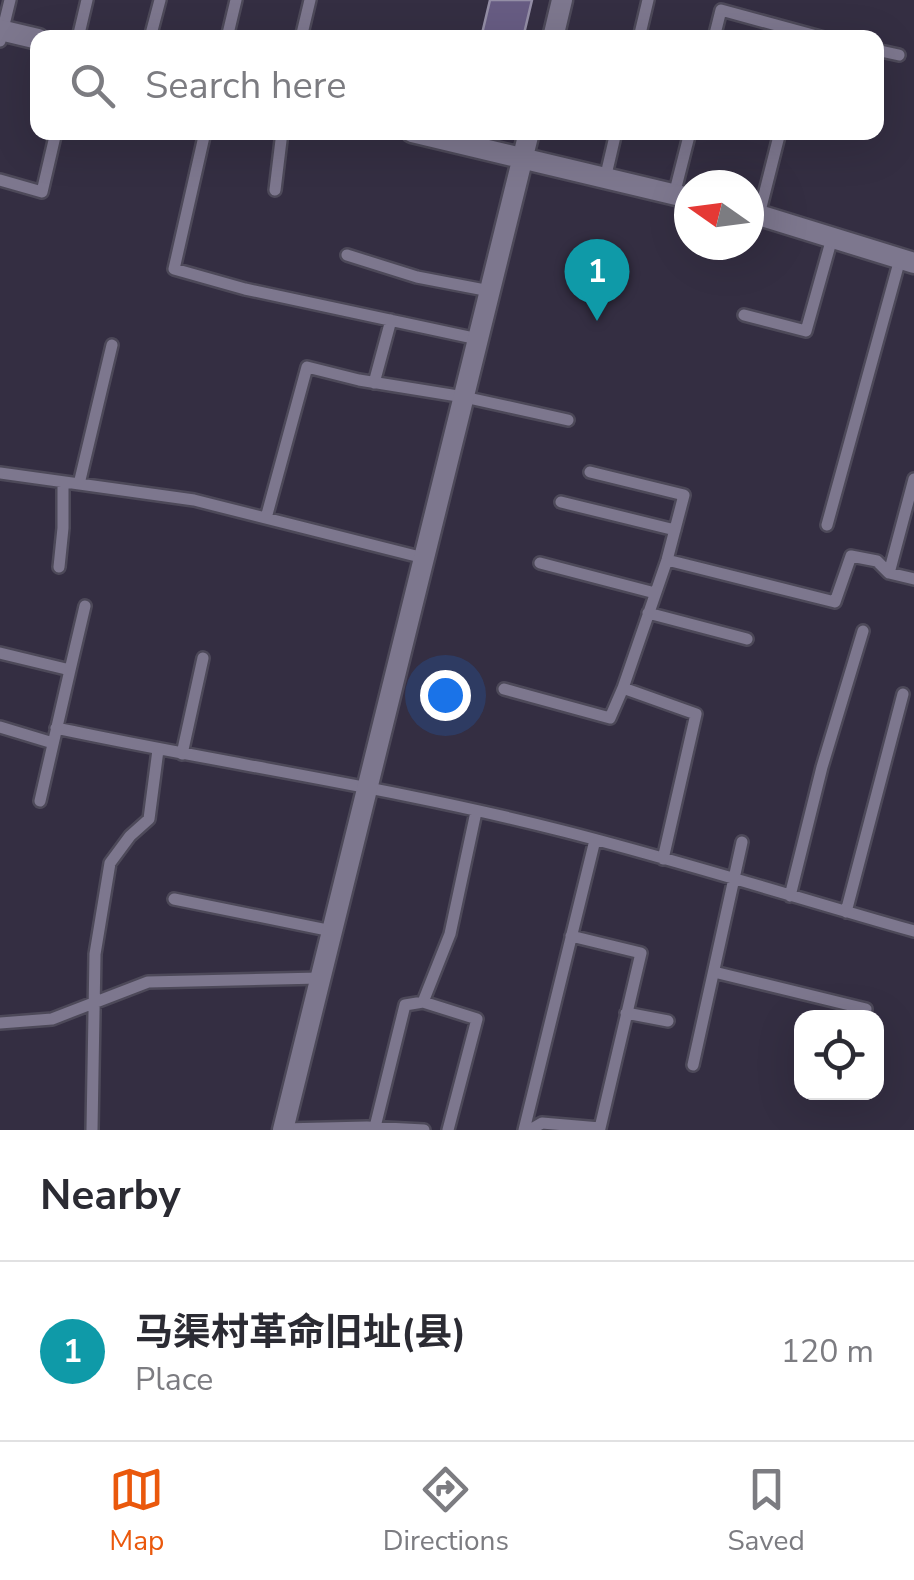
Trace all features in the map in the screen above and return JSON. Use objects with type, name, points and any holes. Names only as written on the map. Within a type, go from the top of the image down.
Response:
[{"type":"street","points":[[555,30],[562,0]]},
{"type":"street","points":[[1,34],[30,38]]},
{"type":"street","points":[[444,140],[674,195]]},
{"type":"street","points":[[283,1130],[528,140]]},
{"type":"street","points":[[764,216],[907,261]]},
{"type":"lane","points":[[1,34],[10,0]]},
{"type":"lane","points":[[80,30],[87,0]]},
{"type":"lane","points":[[152,30],[160,0]]},
{"type":"lane","points":[[229,30],[236,0]]},
{"type":"lane","points":[[303,30],[310,0]]},
{"type":"lane","points":[[641,30],[648,0]]},
{"type":"lane","points":[[716,30],[722,10],[787,30]]},
{"type":"lane","points":[[884,52],[899,55]]},
{"type":"lane","points":[[0,180],[42,192],[54,140]]},
{"type":"lane","points":[[203,140],[174,270],[478,339]]},
{"type":"lane","points":[[274,190],[281,140]]},
{"type":"lane","points":[[605,179],[614,140]]},
{"type":"lane","points":[[685,170],[689,140]]},
{"type":"lane","points":[[764,182],[777,140]]},
{"type":"lane","points":[[744,315],[806,332],[832,238]]},
{"type":"lane","points":[[346,255],[417,277],[490,291]]},
{"type":"lane","points":[[827,526],[907,261]]},
{"type":"lane","points":[[374,383],[392,320]]},
{"type":"lane","points":[[79,484],[112,346]]},
{"type":"lane","points":[[266,518],[307,367],[568,420]]},
{"type":"lane","points":[[504,689],[610,718],[623,688],[667,560],[684,495],[590,472]]},
{"type":"lane","points":[[0,473],[194,500],[424,558]]},
{"type":"lane","points":[[888,573],[914,478]]},
{"type":"lane","points":[[60,567],[63,482]]},
{"type":"lane","points":[[562,502],[675,530]]},
{"type":"lane","points":[[667,560],[835,602],[851,556],[877,561],[888,573],[914,579]]},
{"type":"lane","points":[[540,564],[656,592]]},
{"type":"lane","points":[[40,801],[85,606]]},
{"type":"lane","points":[[648,614],[747,639]]},
{"type":"lane","points":[[790,896],[822,767],[863,631]]},
{"type":"lane","points":[[0,653],[70,670]]},
{"type":"lane","points":[[182,754],[203,658]]},
{"type":"lane","points":[[623,688],[696,714],[663,859]]},
{"type":"lane","points":[[846,912],[903,694]]},
{"type":"lane","points":[[0,727],[53,743]]},
{"type":"lane","points":[[56,728],[367,788],[595,840],[914,931]]},
{"type":"lane","points":[[92,1130],[94,954],[110,863],[149,819],[158,750]]},
{"type":"lane","points":[[423,1002],[450,934],[476,812]]},
{"type":"lane","points":[[527,1130],[595,840]]},
{"type":"lane","points":[[693,1065],[742,842]]},
{"type":"lane","points":[[174,899],[332,931]]},
{"type":"lane","points":[[527,1130],[542,1123],[600,1129],[640,953],[571,936]]},
{"type":"lane","points":[[714,972],[866,1009]]},
{"type":"lane","points":[[0,1023],[52,1019],[148,982],[320,978]]},
{"type":"lane","points":[[375,1127],[405,1006],[423,1002],[477,1019],[448,1130]]},
{"type":"lane","points":[[626,1013],[668,1021]]},
{"type":"lane","points":[[283,1130],[424,1130]]},
{"type":"building","points":[[490,0],[532,0],[525,30],[483,30]]},
{"type":"place","name":"马渠村革命旧址(县)","points":[[597,321]]}]
